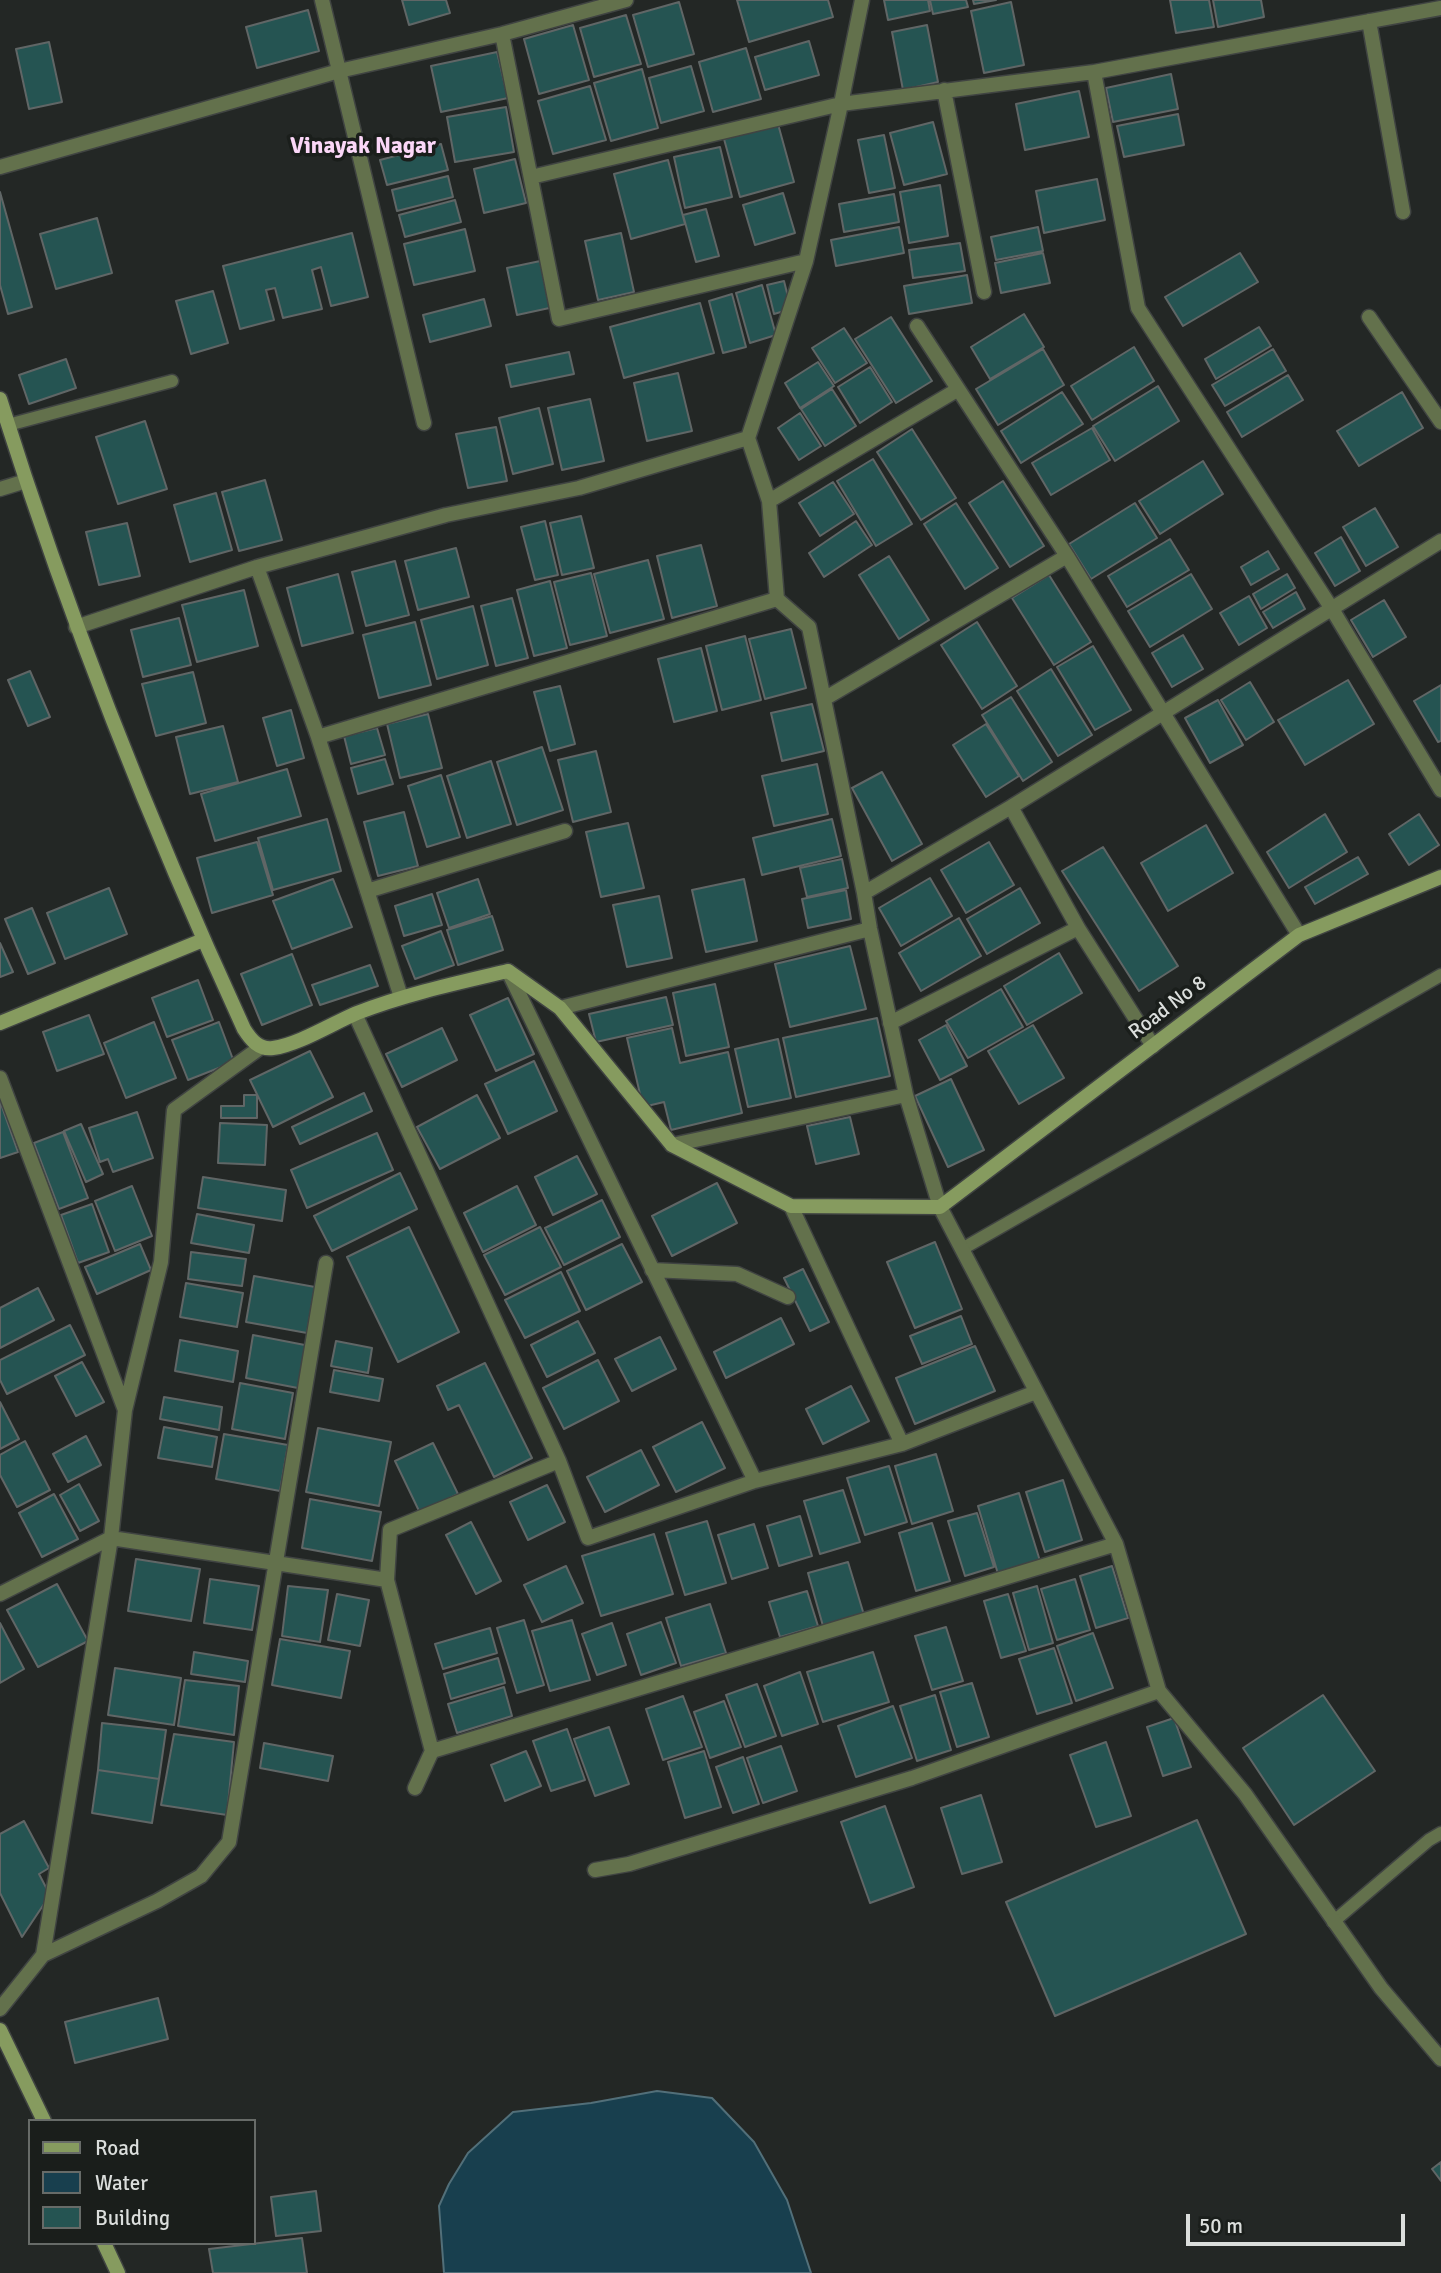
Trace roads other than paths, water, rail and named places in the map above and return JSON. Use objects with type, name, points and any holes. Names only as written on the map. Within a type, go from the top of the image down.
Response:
[{"type":"street","points":[[322,0],[424,423]]},
{"type":"street","points":[[0,167],[339,71],[502,34],[626,0]]},
{"type":"street","points":[[862,0],[806,261],[748,438],[769,501],[776,599],[809,627],[906,1095],[940,1207],[1116,1544],[1158,1690],[1245,1794],[1381,1988],[1441,2059]]},
{"type":"street","points":[[531,177],[841,104],[1094,72],[1368,21],[1421,6],[1441,8]]},
{"type":"street","points":[[1368,21],[1403,212]]},
{"type":"street","points":[[502,34],[559,319],[806,261]]},
{"type":"street","points":[[1094,72],[1138,308],[1332,609],[1441,790]]},
{"type":"street","points":[[944,90],[984,292]]},
{"type":"street","points":[[1369,317],[1441,422]]},
{"type":"street","points":[[917,326],[1067,556],[1299,935]]},
{"type":"street","points":[[769,501],[957,390]]},
{"type":"street","points":[[0,399],[76,627],[203,940],[251,1041],[271,1049],[286,1045],[401,997],[508,971],[560,1008],[672,1145],[791,1206],[940,1207]]},
{"type":"street","points":[[76,627],[257,567],[446,515],[579,488],[748,438]]},
{"type":"street","points":[[0,489],[26,481]]},
{"type":"street","points":[[864,892],[1011,807],[1441,541]]},
{"type":"street","points":[[824,699],[1067,556]]},
{"type":"street","points":[[257,567],[318,737],[401,997]]},
{"type":"street","points":[[318,737],[776,599]]},
{"type":"street","points":[[1011,807],[1078,928],[1153,1046]]},
{"type":"street","points":[[367,891],[565,831]]},
{"type":"street","name":"Road No 8","points":[[940,1207],[1299,935],[1441,877]]},
{"type":"street","points":[[890,1023],[1078,928]]},
{"type":"street","points":[[560,1008],[870,929]]},
{"type":"street","points":[[0,1023],[203,940]]},
{"type":"street","points":[[508,971],[755,1481]]},
{"type":"street","points":[[355,1014],[559,1461],[589,1538],[755,1481],[902,1444],[1036,1392]]},
{"type":"street","points":[[43,1955],[111,1538],[125,1410],[160,1262],[174,1110],[261,1047]]},
{"type":"street","points":[[0,1077],[125,1410]]},
{"type":"street","points":[[672,1145],[906,1095]]},
{"type":"street","points":[[791,1206],[902,1444]]},
{"type":"street","points":[[0,2009],[43,1955],[157,1901],[201,1876],[229,1842],[326,1263]]},
{"type":"street","points":[[652,1270],[737,1274],[788,1297]]},
{"type":"street","points":[[415,1788],[432,1751],[387,1580],[390,1530],[559,1461]]},
{"type":"street","points":[[2,1589],[111,1538],[387,1580]]},
{"type":"street","points":[[432,1751],[1116,1544]]},
{"type":"street","points":[[595,1870],[629,1864],[912,1778],[1158,1690]]},
{"type":"street","points":[[0,2030],[43,2119]]},
{"type":"street","points":[[105,2245],[118,2273]]},
{"type":"lane","points":[[8,425],[172,381]]},
{"type":"lane","points":[[962,1249],[1441,975]]},
{"type":"lane","points":[[1333,1922],[1429,1840],[1441,1833]]},
{"type":"water","points":[[657,2091],[712,2098],[754,2142],[787,2200],[811,2273],[444,2273],[439,2206],[468,2153],[513,2112],[591,2103]]},
{"type":"district","name":"Vinayak Nagar","points":[[363,147]]}]
